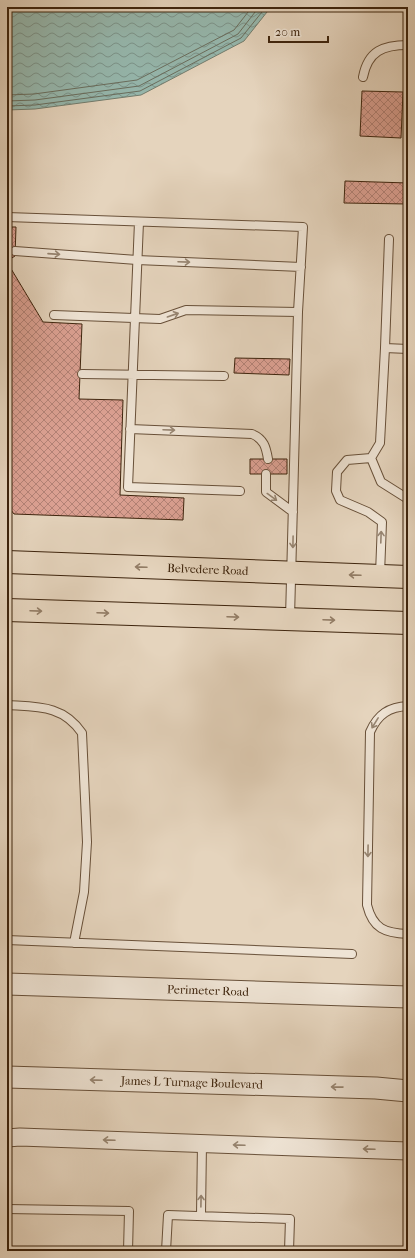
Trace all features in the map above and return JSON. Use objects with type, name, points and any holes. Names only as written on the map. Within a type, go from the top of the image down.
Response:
[{"type":"main road","name":"Belvedere Road","points":[[7,562],[408,577]]},
{"type":"main road","points":[[7,610],[408,623]]},
{"type":"street","name":"Perimeter Road","points":[[7,984],[408,997]]},
{"type":"street","name":"James L Turnage Boulevard","points":[[7,1077],[376,1088],[408,1091]]},
{"type":"street","name":"James L Turnage Boulevard","points":[[376,1088],[408,1085]]},
{"type":"street","points":[[376,1088],[408,1096]]},
{"type":"street","points":[[7,1138],[20,1137],[408,1151]]},
{"type":"lane","points":[[363,77],[365,67],[370,58],[378,51],[387,47],[408,45]]},
{"type":"lane","points":[[7,217],[303,227],[298,312],[290,618]]},
{"type":"lane","points":[[139,222],[128,487],[240,491]]},
{"type":"lane","points":[[371,458],[380,443],[389,240]]},
{"type":"lane","points":[[15,252],[137,260],[301,267]]},
{"type":"lane","points":[[54,315],[160,319],[186,310],[298,312]]},
{"type":"lane","points":[[385,348],[408,349]]},
{"type":"lane","points":[[82,374],[224,376]]},
{"type":"lane","points":[[130,429],[252,434],[263,440],[266,446],[268,459]]},
{"type":"lane","points":[[371,458],[381,482],[408,499]]},
{"type":"lane","points":[[371,458],[347,460],[337,472],[336,491],[340,500],[368,512],[382,522],[380,576]]},
{"type":"lane","points":[[266,474],[266,492],[293,512]]},
{"type":"lane","points":[[7,705],[44,707],[64,713],[75,722],[82,733],[87,842],[84,892],[74,943]]},
{"type":"lane","points":[[408,706],[390,709],[381,715],[370,732],[367,905],[369,915],[375,924],[383,930],[393,934],[408,934]]},
{"type":"lane","points":[[7,940],[352,954]]},
{"type":"lane","points":[[201,1215],[202,1143]]},
{"type":"lane","points":[[7,1209],[129,1211],[128,1251]]},
{"type":"lane","points":[[166,1251],[168,1215],[290,1219],[289,1251]]},
{"type":"water","points":[[7,7],[271,7],[244,41],[141,95],[35,109],[7,110]]},
{"type":"building","points":[[362,91],[403,92],[401,138],[360,136]]},
{"type":"building","points":[[345,181],[408,183],[408,204],[344,203]]},
{"type":"building","points":[[7,227],[16,227],[15,256],[7,261]]},
{"type":"building","points":[[7,262],[43,322],[82,324],[79,399],[123,400],[120,495],[184,498],[183,520],[14,514],[7,505]]},
{"type":"building","points":[[235,358],[290,359],[289,375],[234,373]]},
{"type":"building","points":[[250,459],[287,459],[287,474],[250,474]]},
{"type":"building","points":[[229,1249],[269,1249],[269,1251],[229,1251]]}]
